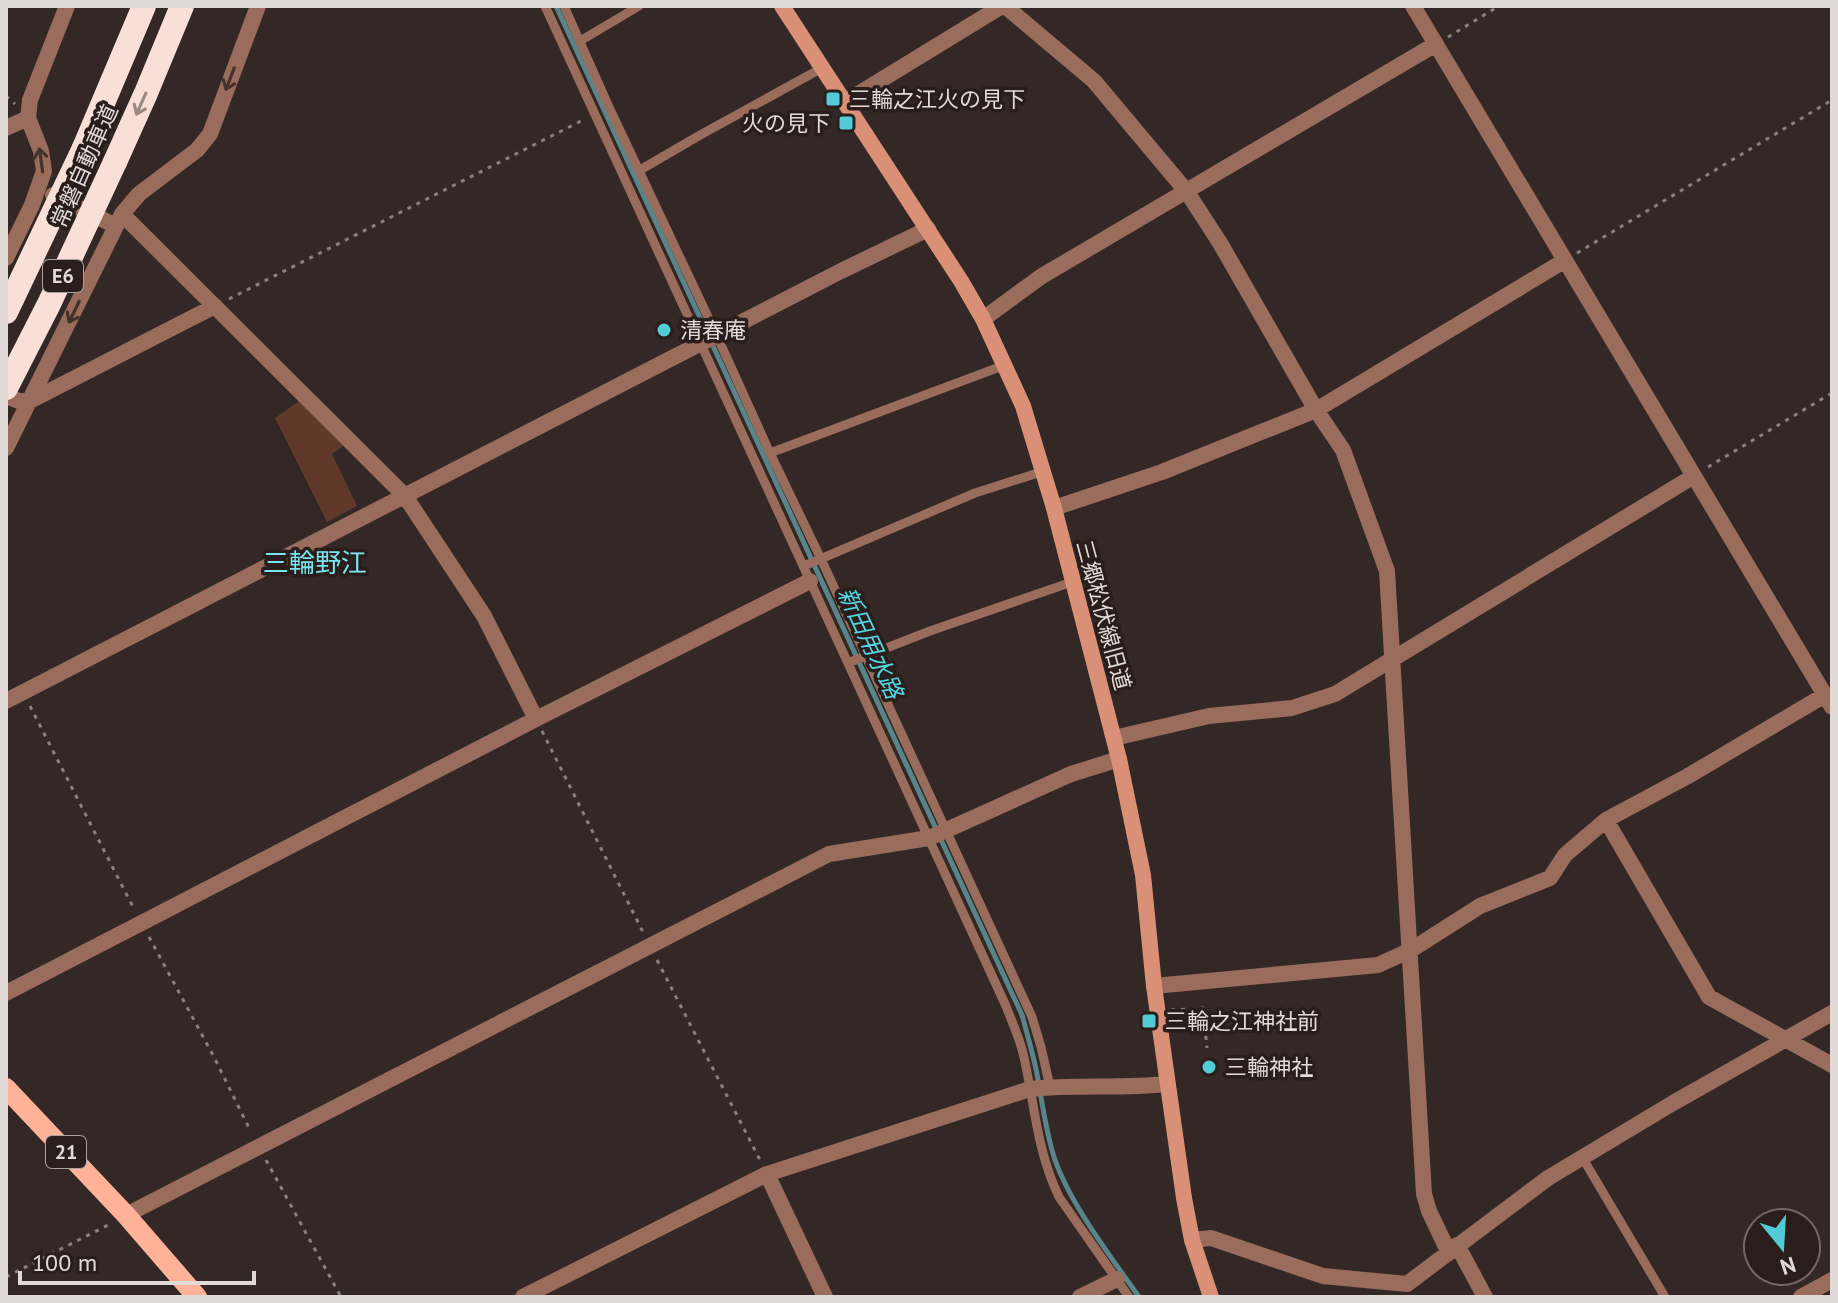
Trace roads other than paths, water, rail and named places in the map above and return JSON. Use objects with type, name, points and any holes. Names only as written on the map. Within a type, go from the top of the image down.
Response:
[{"type":"highway","name":"常磐自動車道","points":[[6,312],[84,148],[144,6]]},
{"type":"highway","name":"常磐自動車道","points":[[6,388],[56,290],[115,162],[182,6]]},
{"type":"main road","name":"21","points":[[6,1088],[126,1215],[197,1297]]},
{"type":"street","points":[[6,258],[32,205],[44,171],[41,151],[28,118],[30,100],[67,6]]},
{"type":"street","points":[[6,448],[119,220],[139,194],[197,150],[210,134],[258,6]]},
{"type":"street","name":"三郷松伏線旧道","points":[[782,6],[983,319],[1023,406],[1054,508],[1129,801],[1143,875],[1157,1011],[1192,1240],[1211,1297]]},
{"type":"street","points":[[845,102],[1003,6],[1094,81],[1187,192],[1220,243],[1316,410],[1343,450],[1387,571],[1424,1194],[1429,1211],[1485,1297]]},
{"type":"street","points":[[1154,986],[1378,965],[1411,950],[1480,906],[1550,878],[1565,855],[1606,820],[1828,701],[1413,6]]},
{"type":"street","points":[[983,319],[1042,276],[1436,44]]},
{"type":"street","points":[[6,128],[28,118]]},
{"type":"street","points":[[38,187],[119,220],[215,306],[405,496],[484,616],[536,719]]},
{"type":"street","points":[[6,701],[928,229]]},
{"type":"street","points":[[1054,508],[1162,472],[1316,410],[1564,261]]},
{"type":"street","points":[[6,396],[30,401],[215,306]]},
{"type":"street","points":[[1114,738],[1209,716],[1292,708],[1335,694],[1694,476]]},
{"type":"street","points":[[6,993],[536,719],[807,574]]},
{"type":"street","points":[[126,1215],[829,854],[929,838],[1071,774],[1119,759]]},
{"type":"street","points":[[1606,820],[1709,997],[1832,1065]]},
{"type":"street","points":[[1192,1240],[1211,1238],[1323,1276],[1407,1284],[1548,1178],[1832,1013]]},
{"type":"street","points":[[523,1297],[767,1174],[1030,1089],[1167,1084]]},
{"type":"street","points":[[767,1174],[825,1297]]},
{"type":"street","points":[[1080,1297],[1117,1279]]},
{"type":"street","points":[[1801,1297],[1832,1280]]},
{"type":"lane","points":[[545,6],[594,114],[770,453],[821,559],[1032,1017],[1050,1087]]},
{"type":"lane","points":[[564,6],[640,170],[807,574],[1018,1037],[1037,1136],[1051,1180],[1059,1197],[1129,1297]]},
{"type":"lane","points":[[580,41],[639,6]]},
{"type":"lane","points":[[640,170],[822,68]]},
{"type":"lane","points":[[770,453],[1005,365]]},
{"type":"lane","points":[[807,574],[821,559],[975,493],[1044,471]]},
{"type":"lane","points":[[848,663],[1072,582]]},
{"type":"lane","points":[[885,742],[902,736]]},
{"type":"lane","points":[[1582,1157],[1665,1297]]},
{"type":"waterway","name":"新田用水路","points":[[556,6],[1022,1015],[1049,1137],[1062,1177],[1092,1230],[1139,1297]]},
{"type":"place","name":"三輪之江火の見下","points":[[833,99]]},
{"type":"place","name":"火の見下","points":[[846,123]]},
{"type":"place","name":"清春庵","points":[[664,330]]},
{"type":"place","name":"三輪之江神社前","points":[[1149,1021]]},
{"type":"place","name":"三輪神社","points":[[1209,1067]]},
{"type":"district","name":"三輪野江","points":[[315,563]]}]
